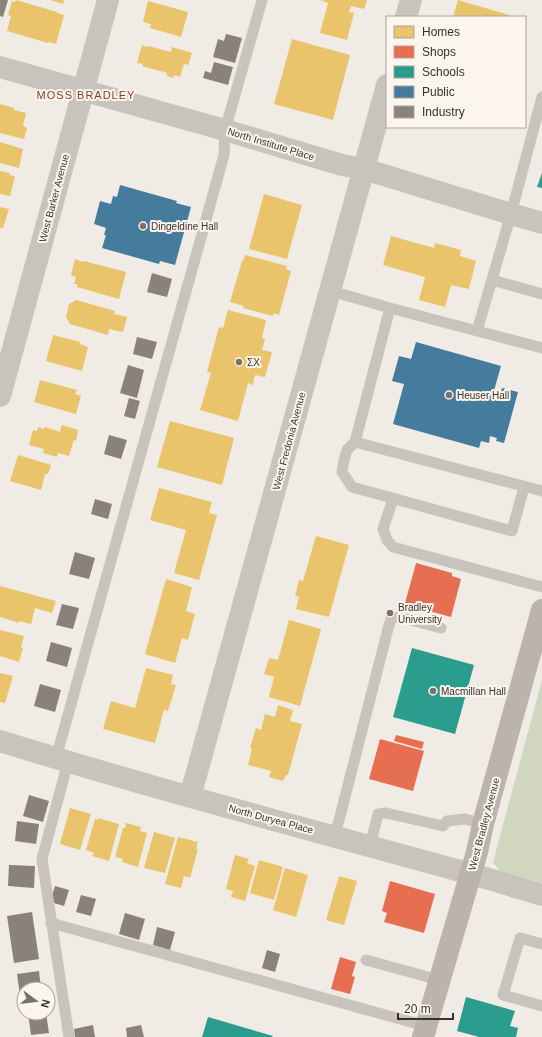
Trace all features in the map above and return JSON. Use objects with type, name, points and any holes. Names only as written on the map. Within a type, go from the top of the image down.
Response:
[{"type":"street","name":"West Barker Avenue","points":[[0,396],[108,0]]},
{"type":"street","points":[[406,16],[411,0]]},
{"type":"street","name":"North Institute Place","points":[[0,67],[364,169],[542,223]]},
{"type":"street","name":"West Fredonia Avenue","points":[[190,797],[386,90]]},
{"type":"street","name":"West Bradley Avenue","points":[[425,1031],[477,852],[542,610]]},
{"type":"street","name":"North Duryea Place","points":[[0,741],[190,797],[335,836],[542,895]]},
{"type":"lane","points":[[69,1037],[42,859],[62,760],[224,156],[225,130],[262,0]]},
{"type":"lane","points":[[477,331],[511,214],[542,97]]},
{"type":"lane","points":[[492,280],[542,294]]},
{"type":"lane","points":[[331,291],[542,348]]},
{"type":"lane","points":[[390,308],[355,442],[347,450],[344,460],[342,472],[352,487],[512,531],[524,487]]},
{"type":"lane","points":[[355,442],[542,492]]},
{"type":"lane","points":[[393,499],[383,529],[386,540],[393,547],[542,587]]},
{"type":"lane","points":[[335,836],[392,617],[403,618],[440,628]]},
{"type":"lane","points":[[370,846],[378,814],[386,813],[443,826],[448,822],[465,819],[484,824]]},
{"type":"lane","points":[[51,923],[411,1022],[425,1031]]},
{"type":"lane","points":[[542,944],[520,938],[503,995],[542,1006]]},
{"type":"lane","points":[[366,960],[439,980]]},
{"type":"green space","points":[[542,680],[542,883],[500,872],[493,862]]},
{"type":"building: Homes","points":[[16,0],[64,15],[56,44],[7,31],[11,16],[8,15],[12,1],[15,2]]},
{"type":"building: Homes","points":[[50,0],[64,0],[63,4]]},
{"type":"building: Homes","points":[[320,0],[367,0],[364,9],[351,6],[349,12],[354,13],[347,40],[320,33],[328,3]]},
{"type":"building: Homes","points":[[458,0],[513,16],[453,16]]},
{"type":"building: Homes","points":[[148,1],[188,12],[181,37],[150,28],[151,24],[143,22]]},
{"type":"building: Homes","points":[[292,39],[350,55],[333,120],[274,104]]},
{"type":"building: Homes","points":[[142,45],[171,52],[172,47],[192,53],[188,65],[184,64],[180,77],[174,75],[174,78],[167,76],[167,73],[142,66],[143,64],[137,63]]},
{"type":"building: Homes","points":[[0,104],[26,113],[23,126],[27,128],[24,139],[0,133]]},
{"type":"building: Homes","points":[[0,142],[23,149],[19,168],[0,163]]},
{"type":"building: Homes","points":[[0,171],[10,173],[9,175],[15,176],[10,196],[0,194]]},
{"type":"building: Homes","points":[[264,194],[302,205],[287,259],[249,249]]},
{"type":"building: Homes","points":[[0,207],[9,209],[3,228],[0,228]]},
{"type":"building: Homes","points":[[391,236],[434,248],[435,243],[461,250],[460,256],[476,261],[469,289],[451,285],[445,307],[419,300],[425,277],[383,265]]},
{"type":"building: Homes","points":[[245,255],[287,266],[286,269],[291,271],[279,315],[274,313],[273,316],[243,308],[244,306],[230,302]]},
{"type":"building: Homes","points":[[75,259],[126,272],[119,299],[77,287],[77,284],[74,284],[76,277],[71,275]]},
{"type":"building: Homes","points":[[76,300],[115,311],[114,314],[127,317],[123,332],[109,329],[108,335],[70,324],[66,317],[69,304]]},
{"type":"building: Homes","name":"ΣΧ","points":[[228,310],[266,320],[262,338],[265,339],[262,350],[272,352],[265,377],[255,375],[253,385],[248,383],[238,421],[200,410],[211,373],[207,372],[219,327],[223,328]]},
{"type":"building: Homes","points":[[53,335],[80,342],[80,344],[88,347],[82,371],[46,361]]},
{"type":"building: Homes","points":[[40,380],[77,390],[75,394],[81,396],[76,414],[34,402]]},
{"type":"building: Homes","points":[[170,421],[234,438],[222,485],[157,467]]},
{"type":"building: Homes","points":[[62,425],[78,430],[76,441],[74,440],[69,456],[58,453],[57,457],[43,453],[44,449],[29,445],[33,430],[37,431],[38,427],[44,429],[45,427],[60,432]]},
{"type":"building: Homes","points":[[18,455],[51,465],[48,474],[45,474],[41,490],[10,481]]},
{"type":"building: Homes","points":[[159,488],[212,502],[209,513],[217,515],[199,580],[174,573],[186,530],[150,520]]},
{"type":"building: Homes","points":[[316,536],[349,545],[329,617],[296,609],[299,597],[295,596],[299,580],[303,581]]},
{"type":"building: Homes","points":[[166,579],[192,587],[186,611],[195,614],[188,640],[182,638],[175,663],[145,654]]},
{"type":"building: Homes","points":[[0,586],[56,601],[52,613],[35,608],[31,624],[19,621],[19,623],[0,617]]},
{"type":"building: Homes","points":[[289,620],[321,629],[300,706],[269,697],[274,677],[264,674],[269,658],[278,660]]},
{"type":"building: Homes","points":[[0,630],[24,636],[21,647],[23,648],[19,662],[0,656]]},
{"type":"building: Homes","points":[[146,668],[173,675],[171,684],[176,685],[168,711],[164,710],[155,743],[103,729],[111,701],[135,708]]},
{"type":"building: Homes","points":[[0,673],[13,676],[5,703],[0,702]]},
{"type":"building: Homes","points":[[278,705],[293,710],[290,721],[302,724],[288,775],[286,775],[283,781],[269,777],[271,771],[248,765],[252,749],[250,748],[256,728],[261,730],[265,714],[275,717]]},
{"type":"building: Homes","points":[[70,808],[91,814],[80,850],[60,844]]},
{"type":"building: Homes","points":[[98,818],[119,824],[109,861],[92,856],[94,853],[86,850],[95,819],[97,820]]},
{"type":"building: Homes","points":[[126,823],[141,827],[140,831],[147,833],[138,867],[122,862],[123,859],[115,857],[123,828],[125,828]]},
{"type":"building: Homes","points":[[154,832],[175,838],[165,873],[144,868]]},
{"type":"building: Homes","points":[[178,837],[198,842],[196,849],[198,849],[190,878],[184,876],[181,888],[165,884]]},
{"type":"building: Homes","points":[[235,855],[249,859],[247,863],[255,866],[245,901],[231,897],[233,891],[226,889]]},
{"type":"building: Homes","points":[[259,860],[283,867],[274,900],[250,893]]},
{"type":"building: Homes","points":[[285,868],[308,875],[296,917],[273,910]]},
{"type":"building: Homes","points":[[339,876],[357,881],[344,925],[326,920]]},
{"type":"building: Shops","points":[[416,563],[452,573],[452,576],[461,579],[451,617],[425,610],[424,613],[404,607]]},
{"type":"building: Shops","points":[[396,735],[424,742],[422,749],[394,741]]},
{"type":"building: Shops","points":[[380,739],[424,751],[413,791],[369,779]]},
{"type":"building: Shops","points":[[390,881],[435,894],[424,933],[384,922],[387,913],[382,911]]},
{"type":"building: Shops","points":[[340,957],[356,962],[352,976],[355,977],[350,994],[331,989]]},
{"type":"building: Schools","points":[[542,173],[542,188],[537,187]]},
{"type":"building: Schools","name":"Macmillan Hall","points":[[412,648],[474,665],[455,734],[393,717]]},
{"type":"building: Schools","points":[[466,997],[515,1011],[510,1026],[518,1028],[516,1037],[479,1037],[457,1031]]},
{"type":"building: Schools","points":[[208,1017],[273,1036],[202,1037]]},
{"type":"building: Public","name":"Dingeldine Hall","points":[[120,185],[177,201],[176,203],[191,207],[175,265],[160,261],[159,264],[102,248],[106,235],[104,235],[106,228],[94,224],[100,201],[111,204],[113,196],[117,197]]},
{"type":"building: Public","name":"Heuser Hall","points":[[416,342],[501,366],[493,394],[500,395],[502,388],[518,392],[504,443],[496,441],[497,438],[490,436],[489,443],[481,441],[479,448],[393,424],[404,384],[392,381],[399,356],[411,359]]},
{"type":"building: Industry","points":[[0,0],[8,0],[3,17],[0,16]]},
{"type":"building: Industry","points":[[226,34],[242,38],[235,63],[213,57],[218,39],[224,41]]},
{"type":"building: Industry","points":[[214,62],[233,67],[228,85],[203,78],[205,71],[211,73]]},
{"type":"building: Industry","points":[[152,273],[172,279],[167,297],[147,292]]},
{"type":"building: Industry","points":[[137,337],[157,342],[152,359],[133,354]]},
{"type":"building: Industry","points":[[128,365],[144,370],[137,398],[120,393]]},
{"type":"building: Industry","points":[[129,398],[140,401],[135,419],[124,416]]},
{"type":"building: Industry","points":[[109,435],[127,440],[121,459],[104,454]]},
{"type":"building: Industry","points":[[95,499],[112,504],[108,519],[91,514]]},
{"type":"building: Industry","points":[[75,552],[95,558],[89,579],[69,574]]},
{"type":"building: Industry","points":[[62,604],[79,608],[73,629],[56,625]]},
{"type":"building: Industry","points":[[51,642],[72,648],[67,667],[46,661]]},
{"type":"building: Industry","points":[[40,684],[61,690],[55,712],[34,706]]},
{"type":"building: Industry","points":[[29,795],[49,801],[43,822],[23,816]]},
{"type":"building: Industry","points":[[17,821],[39,824],[36,844],[15,841]]},
{"type":"building: Industry","points":[[9,865],[35,866],[34,888],[8,886]]},
{"type":"building: Industry","points":[[55,886],[69,890],[64,906],[50,902]]},
{"type":"building: Industry","points":[[81,895],[96,899],[91,916],[76,912]]},
{"type":"building: Industry","points":[[32,912],[39,959],[14,963],[7,916]]},
{"type":"building: Industry","points":[[125,913],[145,919],[139,940],[119,934]]},
{"type":"building: Industry","points":[[157,927],[175,932],[170,950],[153,945]]},
{"type":"building: Industry","points":[[267,950],[280,954],[275,972],[262,968]]},
{"type":"building: Industry","points":[[39,971],[40,981],[18,981],[17,974]]},
{"type":"building: Industry","points":[[29,1021],[47,1021],[49,1033],[31,1035]]},
{"type":"building: Industry","points":[[93,1025],[95,1037],[75,1037],[74,1029]]},
{"type":"building: Industry","points":[[141,1025],[144,1037],[127,1037],[126,1028]]},
{"type":"place","name":"Dingeldine Hall","points":[[143,226]]},
{"type":"place","name":"ΣΧ","points":[[239,362]]},
{"type":"place","name":"Heuser Hall","points":[[449,395]]},
{"type":"place","name":"Bradley University","points":[[390,613]]},
{"type":"place","name":"Macmillan Hall","points":[[433,691]]},
{"type":"district","name":"MOSS BRADLEY","points":[[86,95]]}]
